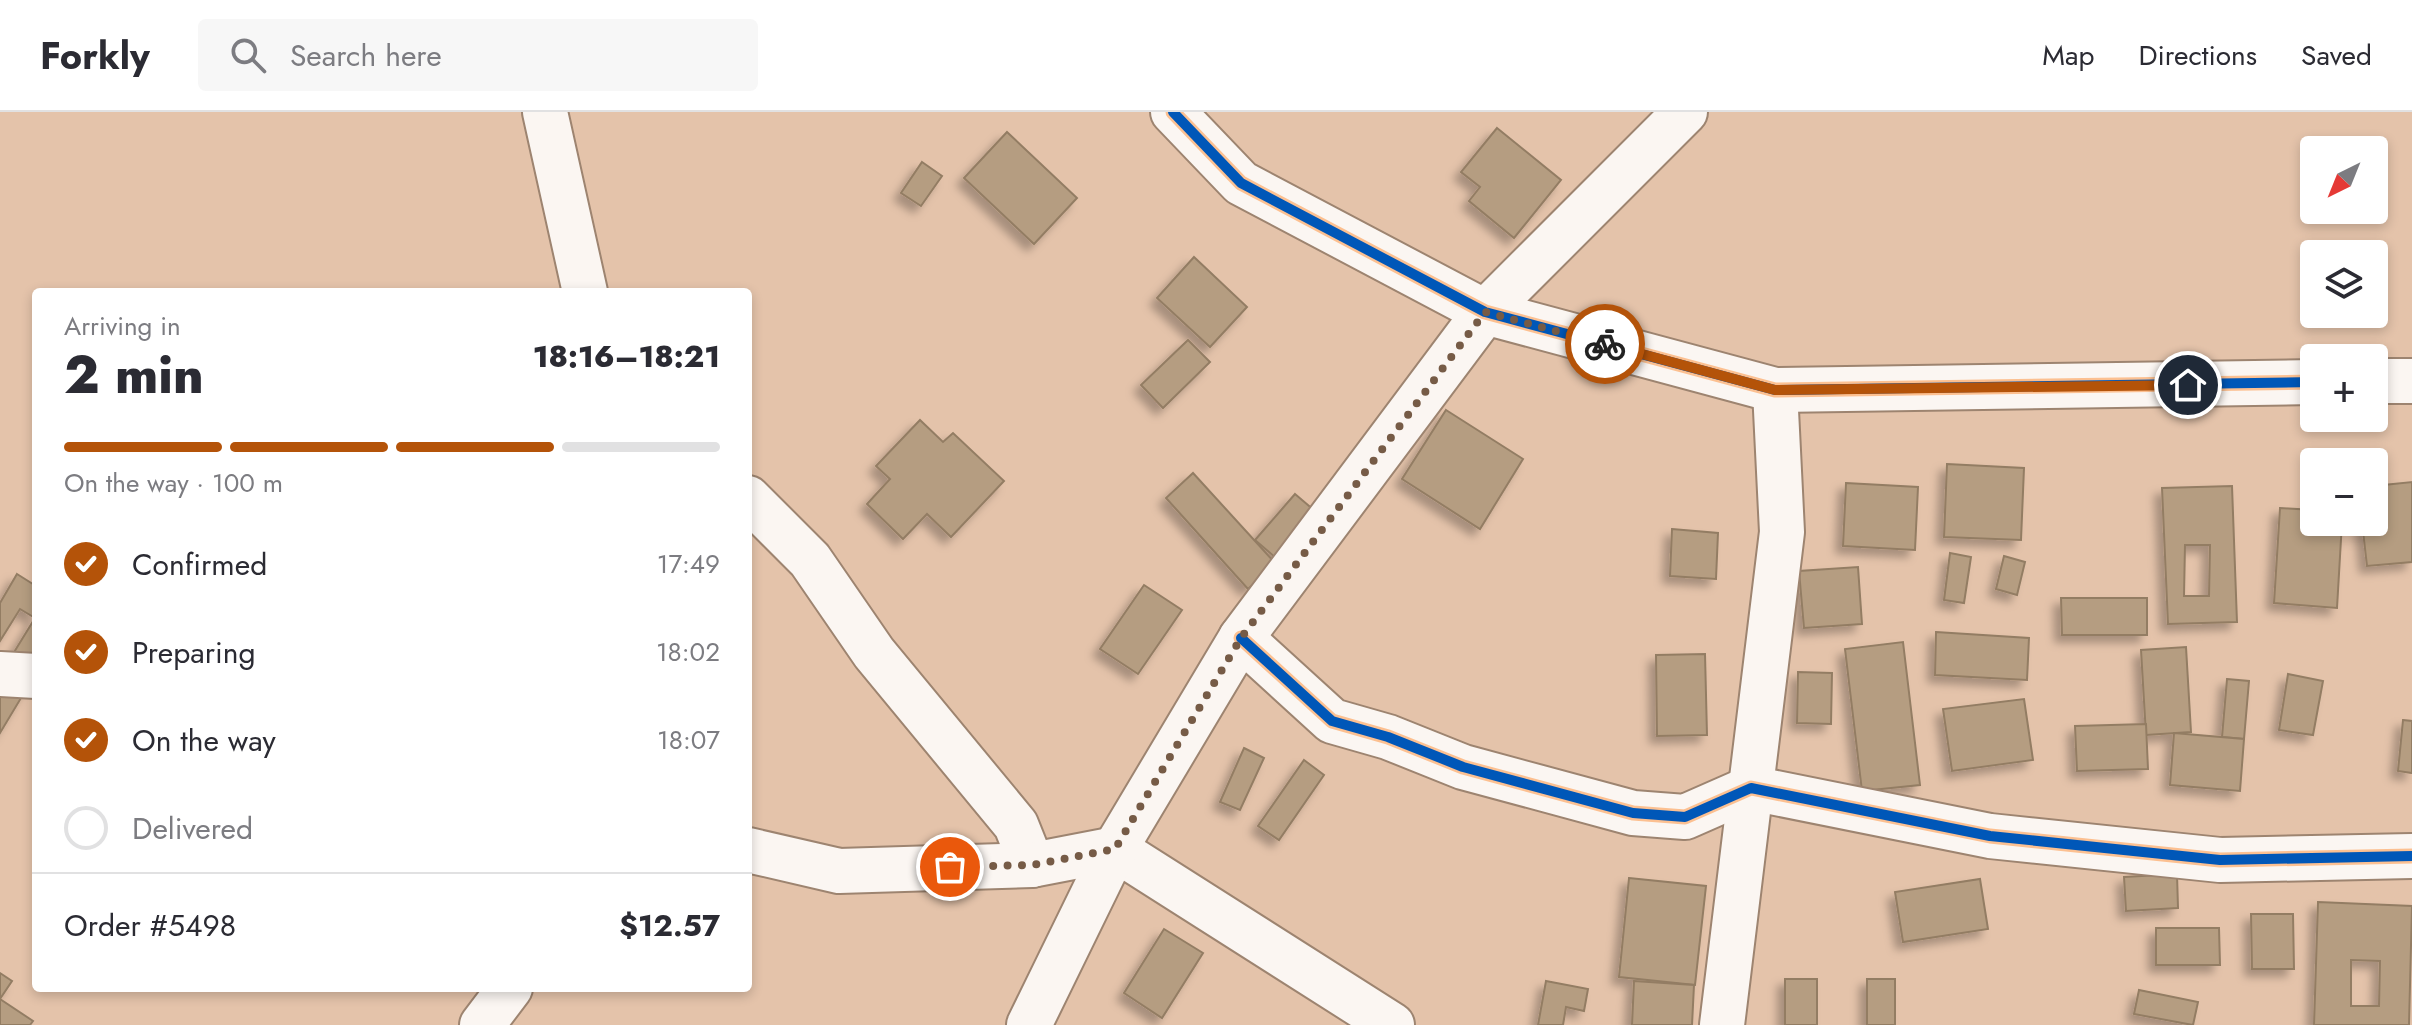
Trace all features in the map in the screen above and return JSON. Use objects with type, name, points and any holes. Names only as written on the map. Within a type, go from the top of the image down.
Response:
[{"type":"street","points":[[545,112],[584,288]]},
{"type":"street","points":[[1173,112],[1241,183],[1485,312],[1775,390],[2300,382]]},
{"type":"street","points":[[1029,1025],[1115,849],[1241,638],[1485,312],[1685,112]]},
{"type":"street","points":[[2388,381],[2412,381]]},
{"type":"street","points":[[1722,1025],[1782,532],[1775,390]]},
{"type":"street","points":[[752,502],[810,560],[874,653],[1016,825],[1032,865]]},
{"type":"street","points":[[1241,638],[1332,721],[1388,737],[1463,767],[1633,813],[1685,817],[1751,788],[1990,836],[2220,860],[2412,856]]},
{"type":"street","points":[[0,674],[32,676]]},
{"type":"street","points":[[752,851],[839,871],[1032,865],[1115,849],[1392,1025]]},
{"type":"street","points":[[482,1025],[507,992]]},
{"type":"building","points":[[1497,128],[1561,180],[1514,238],[1469,201],[1480,187],[1461,172]]},
{"type":"building","points":[[1007,132],[1077,198],[1034,244],[964,178]]},
{"type":"building","points":[[922,162],[942,176],[921,206],[901,193]]},
{"type":"building","points":[[1194,257],[1247,307],[1210,347],[1157,298]]},
{"type":"building","points":[[1188,340],[1210,362],[1163,408],[1141,385]]},
{"type":"building","points":[[1446,410],[1523,459],[1480,529],[1402,479]]},
{"type":"building","points":[[920,420],[943,442],[953,433],[1004,481],[951,537],[927,514],[903,539],[867,504],[890,479],[876,466]]},
{"type":"building","points":[[1947,464],[2024,468],[2021,540],[1944,537]]},
{"type":"building","points":[[1193,473],[1276,564],[1248,589],[1166,498]]},
{"type":"building","points":[[2412,482],[2412,562],[2367,566],[2364,536],[2388,536],[2388,485]]},
{"type":"building","points":[[1846,483],[1918,487],[1915,550],[1843,546]]},
{"type":"building","points":[[2232,486],[2237,622],[2168,624],[2162,488]],"holes":[[[2185,545],[2210,545],[2209,596],[2184,596]]]},
{"type":"building","points":[[1295,494],[1322,517],[1283,564],[1255,540]]},
{"type":"building","points":[[2280,508],[2300,509],[2300,536],[2341,536],[2337,608],[2274,603]]},
{"type":"building","points":[[1672,529],[1718,533],[1716,579],[1670,576]]},
{"type":"building","points":[[1950,553],[1971,557],[1964,603],[1944,600]]},
{"type":"building","points":[[2004,556],[2025,562],[2017,595],[1996,589]]},
{"type":"building","points":[[1858,567],[1862,624],[1804,628],[1799,571]]},
{"type":"building","points":[[17,574],[32,583],[32,616],[20,609],[0,641],[0,603]]},
{"type":"building","points":[[1144,585],[1182,610],[1138,674],[1100,649]]},
{"type":"building","points":[[2061,598],[2147,598],[2147,635],[2062,635]]},
{"type":"building","points":[[32,623],[32,680],[0,733],[0,675]]},
{"type":"building","points":[[1936,632],[2029,638],[2027,680],[1935,675]]},
{"type":"building","points":[[1903,642],[1920,785],[1862,791],[1845,649]]},
{"type":"building","points":[[2186,647],[2191,732],[2146,735],[2141,650]]},
{"type":"building","points":[[1705,654],[1707,735],[1657,736],[1656,655]]},
{"type":"building","points":[[1798,672],[1832,673],[1831,724],[1797,723]]},
{"type":"building","points":[[2288,674],[2323,681],[2313,735],[2279,730]]},
{"type":"building","points":[[2227,679],[2249,681],[2244,739],[2222,737]]},
{"type":"building","points":[[2024,699],[2033,760],[1952,771],[1943,709]]},
{"type":"building","points":[[2403,720],[2412,721],[2412,773],[2398,771]]},
{"type":"building","points":[[2146,724],[2148,769],[2077,771],[2075,726]]},
{"type":"building","points":[[2174,733],[2244,739],[2240,791],[2170,785]]},
{"type":"building","points":[[1244,748],[1264,758],[1240,810],[1220,802]]},
{"type":"building","points":[[1304,760],[1324,775],[1279,840],[1258,826]]},
{"type":"building","points":[[2177,874],[2178,908],[2126,911],[2124,877]]},
{"type":"building","points":[[1629,878],[1706,886],[1695,985],[1619,977]]},
{"type":"building","points":[[1980,879],[1988,929],[1903,942],[1895,892]]},
{"type":"building","points":[[2318,902],[2412,906],[2409,1025],[2314,1025]],"holes":[[[2351,960],[2380,961],[2379,1006],[2351,1006]]]},
{"type":"building","points":[[2251,914],[2293,914],[2294,969],[2252,969]]},
{"type":"building","points":[[2156,928],[2219,928],[2220,965],[2156,965]]},
{"type":"building","points":[[1164,929],[1203,953],[1162,1018],[1124,993]]},
{"type":"building","points":[[0,973],[12,981],[0,999]]},
{"type":"building","points":[[1785,979],[1817,979],[1817,1025],[1785,1025]]},
{"type":"building","points":[[1867,979],[1895,979],[1895,1025],[1867,1025]]},
{"type":"building","points":[[1546,981],[1588,989],[1584,1011],[1566,1007],[1563,1025],[1538,1025]]},
{"type":"building","points":[[1634,981],[1694,985],[1692,1025],[1632,1025]]},
{"type":"building","points":[[2139,990],[2198,1002],[2193,1025],[2134,1014]]},
{"type":"building","points":[[0,999],[33,1021],[30,1025],[0,1025]]},
{"type":"cycle path","points":[[1173,112],[1241,183],[1485,312],[1775,390],[2300,382]]},
{"type":"cycle path","points":[[1241,638],[1332,721],[1388,737],[1463,767],[1633,813],[1685,817],[1751,788],[1990,836],[2220,860],[2412,856]]},
{"type":"way so far","points":[[950,867],[1032,865],[1115,849],[1241,638],[1485,312],[1605,344]]},
{"type":"route","points":[[1605,344],[1775,390],[2188,385]]}]
